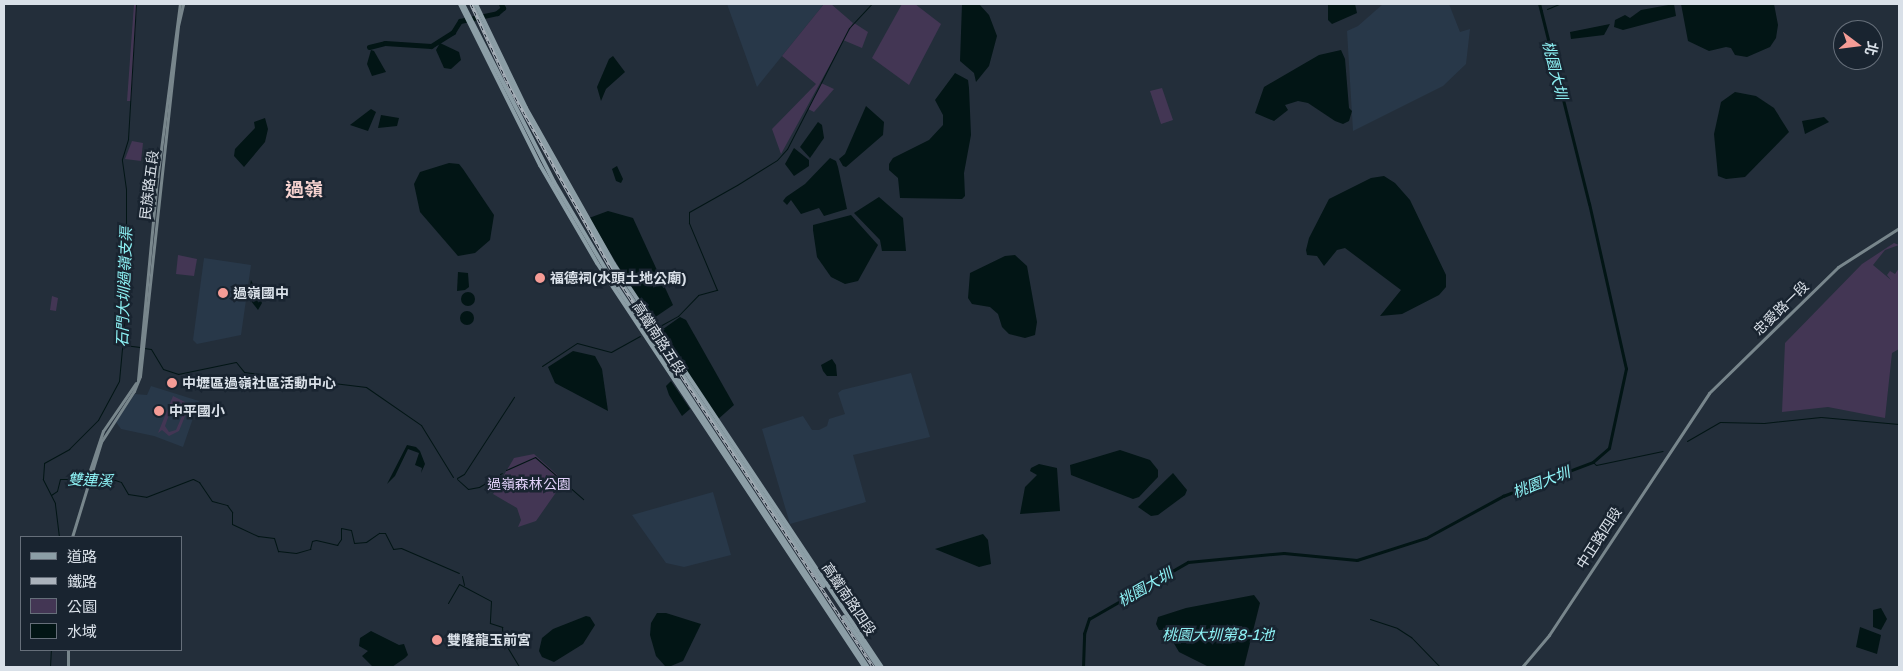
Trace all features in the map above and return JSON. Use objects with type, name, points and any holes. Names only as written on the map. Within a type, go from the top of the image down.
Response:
[{"type":"main road","name":"民族路五段","points":[[72,536],[90,470],[101,442],[138,380],[181,4]]},
{"type":"main road","name":"高鐵南路五段","points":[[462,4],[493,74],[540,165],[612,287],[783,545]]},
{"type":"main road","name":"高鐵南路五段","points":[[462,4],[567,206],[606,270],[783,545]]},
{"type":"main road","name":"高鐵南路五段","points":[[474,4],[500,64],[536,133],[629,295],[796,542]]},
{"type":"main road","name":"高鐵南路五段","points":[[474,4],[510,77],[591,226],[640,306],[796,542]]},
{"type":"main road","points":[[500,64],[510,77]]},
{"type":"main road","points":[[493,74],[503,85]]},
{"type":"main road","points":[[532,118],[536,133]]},
{"type":"main road","name":"忠愛路一段","points":[[1690,419],[1710,393],[1838,267],[1899,228]]},
{"type":"main road","points":[[606,270],[612,287]]},
{"type":"main road","points":[[629,295],[640,306]]},
{"type":"main road","points":[[686,400],[696,410]]},
{"type":"main road","name":"中正路四段","points":[[1522,667],[1550,635],[1690,419]]},
{"type":"main road","points":[[771,502],[777,516]]},
{"type":"main road","name":"高鐵南路四段","points":[[796,542],[882,667]]},
{"type":"main road","name":"高鐵南路四段","points":[[796,542],[854,634],[878,667]]},
{"type":"main road","name":"高鐵南路四段","points":[[783,545],[868,667]]},
{"type":"main road","name":"高鐵南路四段","points":[[783,545],[864,667]]},
{"type":"main road","points":[[832,614],[838,627]]},
{"type":"main road","points":[[848,619],[854,634]]},
{"type":"main road","points":[[68,651],[68,667]]},
{"type":"shaded area","points":[[727,4],[824,4],[757,87]]},
{"type":"shaded area","points":[[1383,4],[1449,4],[1460,32],[1470,29],[1466,64],[1443,86],[1353,131],[1347,31],[1358,26]]},
{"type":"shaded area","name":"過嶺國中","points":[[204,258],[251,265],[241,335],[197,344],[193,340]]},
{"type":"shaded area","points":[[911,373],[930,437],[853,455],[866,502],[790,524],[762,429],[803,416],[812,430],[819,430],[827,426],[829,419],[845,414],[838,393],[842,390]]},
{"type":"shaded area","name":"中平國小","points":[[151,386],[199,401],[183,447],[154,436],[121,429],[116,422],[135,394],[147,395]]},
{"type":"shaded area","points":[[713,492],[731,555],[684,567],[666,563],[632,515]]},
{"type":"green space","points":[[134,4],[137,4],[131,101],[127,101]]},
{"type":"green space","points":[[824,4],[831,4],[853,23],[781,154],[772,129],[816,84],[782,56]]},
{"type":"green space","points":[[902,4],[915,4],[941,24],[909,85],[872,58]]},
{"type":"green space","points":[[854,23],[868,32],[862,48],[843,40]]},
{"type":"green space","points":[[821,83],[834,89],[814,112],[808,109]]},
{"type":"green space","points":[[1162,88],[1173,120],[1161,124],[1150,91]]},
{"type":"green space","points":[[132,141],[143,143],[141,161],[125,159]]},
{"type":"green space","points":[[1894,243],[1899,245],[1885,250],[1873,265],[1891,280],[1887,275],[1890,271],[1895,274],[1899,268],[1899,349],[1892,353],[1885,418],[1828,407],[1782,412],[1785,343],[1862,264]]},
{"type":"green space","points":[[178,255],[197,259],[194,276],[176,274]]},
{"type":"green space","points":[[52,296],[58,298],[56,311],[50,310]]},
{"type":"green space","points":[[173,396],[185,402],[188,409],[179,431],[169,436],[162,430],[158,433]],"holes":[[[180,402],[185,409],[176,430],[169,432],[165,426],[173,404]]]},
{"type":"green space","name":"過嶺森林公園","points":[[534,454],[564,481],[536,521],[518,527],[521,520],[517,508],[493,494],[514,458]]},
{"type":"water","points":[[962,4],[979,4],[989,15],[997,36],[989,66],[976,82],[974,73],[960,61]]},
{"type":"water","points":[[1328,4],[1355,4],[1357,13],[1332,24],[1328,20]]},
{"type":"water","points":[[1674,4],[1676,16],[1623,30],[1614,27],[1615,20],[1625,15],[1630,18],[1641,10]]},
{"type":"water","points":[[1681,4],[1774,4],[1778,25],[1776,38],[1770,47],[1747,57],[1735,55],[1731,48],[1726,47],[1709,51],[1688,41]]},
{"type":"water","points":[[1610,24],[1604,35],[1571,39],[1570,32]]},
{"type":"water","points":[[440,43],[459,52],[461,60],[451,69],[444,68],[436,50]]},
{"type":"water","points":[[371,50],[374,51],[386,72],[372,76],[367,64]]},
{"type":"water","points":[[1341,50],[1345,59],[1349,108],[1352,111],[1349,121],[1343,124],[1335,121],[1308,103],[1298,101],[1285,105],[1288,110],[1274,121],[1255,113],[1264,87],[1319,55]]},
{"type":"water","points":[[613,56],[625,72],[606,89],[601,101],[597,87],[609,59]]},
{"type":"water","points":[[955,73],[968,80],[969,88],[971,135],[964,173],[965,196],[962,199],[900,198],[898,178],[889,170],[889,164],[893,158],[929,140],[943,125],[943,115],[935,100]]},
{"type":"water","points":[[1735,92],[1756,96],[1774,108],[1789,132],[1745,177],[1726,179],[1718,176],[1714,134],[1721,102]]},
{"type":"water","points":[[866,106],[884,122],[883,135],[846,167],[843,166],[839,159],[845,154]]},
{"type":"water","points":[[371,109],[376,112],[368,131],[350,125]]},
{"type":"water","points":[[381,115],[399,118],[397,126],[378,128]]},
{"type":"water","points":[[1824,117],[1829,122],[1805,134],[1802,121]]},
{"type":"water","points":[[265,118],[268,129],[265,142],[244,167],[234,156],[235,149],[255,128],[254,122]]},
{"type":"water","points":[[818,122],[822,125],[824,138],[810,158],[800,147]]},
{"type":"water","points":[[794,148],[809,160],[809,166],[794,176],[785,164]]},
{"type":"water","points":[[830,158],[836,161],[838,167],[847,209],[824,216],[819,208],[801,214],[791,200],[787,205],[783,201],[805,184]]},
{"type":"water","points":[[449,163],[459,164],[494,215],[490,240],[475,253],[458,256],[420,212],[414,184],[420,172]]},
{"type":"water","points":[[617,166],[623,179],[621,183],[616,181],[612,169]]},
{"type":"water","points":[[1384,176],[1395,183],[1410,200],[1446,275],[1446,287],[1439,295],[1402,314],[1380,316],[1401,290],[1345,248],[1337,250],[1324,266],[1317,256],[1307,255],[1306,250],[1309,238],[1329,199],[1371,178]]},
{"type":"water","points":[[879,197],[903,218],[906,251],[882,251],[880,240],[854,213]]},
{"type":"water","points":[[608,211],[633,218],[673,305],[651,320],[589,218]]},
{"type":"water","points":[[851,215],[878,245],[858,281],[845,284],[831,277],[817,257],[813,225]]},
{"type":"water","points":[[1015,255],[1027,266],[1037,322],[1035,335],[1025,338],[1009,334],[1002,327],[998,314],[990,307],[972,304],[968,298],[970,273],[1005,256]]},
{"type":"water","points":[[458,272],[468,273],[469,287],[465,290],[457,291]]},
{"type":"water","points":[[251,280],[262,303],[258,310],[248,297]]},
{"type":"water","points":[[465,292],[471,292],[475,299],[471,306],[465,306],[461,302],[461,296]]},
{"type":"water","points":[[467,311],[472,313],[474,318],[472,323],[467,325],[462,323],[460,318],[462,313]]},
{"type":"water","points":[[680,317],[686,320],[734,405],[716,421],[659,332]]},
{"type":"water","points":[[573,351],[595,356],[602,369],[608,411],[555,383],[548,367]]},
{"type":"water","points":[[832,359],[836,365],[837,376],[827,376],[821,365]]},
{"type":"water","points":[[671,381],[690,409],[682,416],[669,395],[666,386]]},
{"type":"water","points":[[407,445],[416,447],[420,451],[425,464],[421,473],[422,468],[415,465],[419,453],[408,449],[395,476],[387,484]]},
{"type":"water","points":[[1120,450],[1150,460],[1158,470],[1158,477],[1139,497],[1133,499],[1071,475],[1070,465]]},
{"type":"water","points":[[1039,464],[1057,468],[1060,511],[1020,514],[1025,487],[1037,475],[1030,471],[1031,468]]},
{"type":"water","points":[[1173,473],[1187,490],[1185,495],[1158,515],[1151,516],[1138,507]]},
{"type":"water","points":[[983,534],[988,540],[991,564],[979,567],[935,549]]},
{"type":"water","name":"桃園大圳第8-1池","points":[[1254,595],[1260,603],[1244,667],[1209,667],[1179,652],[1166,630],[1159,630],[1156,624],[1158,617],[1186,608]]},
{"type":"water","points":[[1881,608],[1887,619],[1881,630],[1873,627],[1873,610]]},
{"type":"water","points":[[657,613],[666,613],[701,624],[683,661],[671,666],[665,666],[656,656],[650,635],[651,623]]},
{"type":"water","points":[[586,616],[590,617],[595,625],[583,644],[554,662],[542,657],[539,651],[542,638],[553,629]]},
{"type":"water","points":[[1860,627],[1881,635],[1877,654],[1856,647]]},
{"type":"water","points":[[371,631],[399,645],[404,644],[408,655],[392,667],[373,667],[362,656],[368,651],[359,646],[360,638]]},
{"type":"waterway","name":"石門大圳過嶺支渠","points":[[59,536],[55,503],[43,479],[44,463],[69,449],[98,420],[119,381],[126,306],[126,189],[122,159],[128,139],[136,4]]},
{"type":"waterway","points":[[369,47],[385,43],[431,46],[453,32],[460,21],[497,13],[503,8],[501,4]]},
{"type":"waterway","points":[[658,327],[678,316],[698,295],[717,290],[689,223],[689,212],[777,160],[787,149],[849,28],[871,4]]},
{"type":"waterway","name":"桃園大圳","points":[[1083,667],[1084,634],[1089,619],[1188,562],[1284,553],[1357,560],[1426,538],[1503,496],[1593,462],[1609,448],[1626,369],[1589,204],[1539,4]]},
{"type":"waterway","points":[[1547,9],[1559,4]]},
{"type":"waterway","points":[[542,366],[577,343],[611,352],[640,336]]},
{"type":"waterway","points":[[124,345],[140,347]]},
{"type":"waterway","points":[[144,348],[151,349],[163,369],[178,374],[236,362],[244,372],[366,387],[421,425],[453,477]]},
{"type":"waterway","points":[[457,478],[464,474],[514,397]]},
{"type":"waterway","points":[[1687,441],[1720,422],[1764,423],[1821,417],[1899,424]]},
{"type":"waterway","points":[[1593,462],[1596,465],[1663,451]]},
{"type":"waterway","points":[[506,470],[535,457],[583,499]]},
{"type":"waterway","points":[[457,479],[468,489],[479,487],[497,476]]},
{"type":"waterway","name":"雙連溪","points":[[51,495],[57,491],[60,479],[115,480],[121,482],[128,494],[146,497],[193,479],[199,482],[212,501],[227,505],[232,512],[232,524],[258,536],[274,538],[278,551],[296,553],[310,549],[312,541],[316,540],[337,545],[341,539],[341,528],[351,530],[354,543],[366,542],[379,533],[385,533],[393,549],[401,548],[459,573]]},
{"type":"waterway","name":"雙連溪","points":[[462,576],[464,585]]},
{"type":"waterway","points":[[448,603],[459,584],[491,601],[490,623],[502,627],[503,640],[519,667]]},
{"type":"waterway","points":[[1370,619],[1397,628],[1411,637],[1440,667]]},
{"type":"waterway","name":"石門大圳過嶺支渠","points":[[50,667],[51,651]]},
{"type":"railway","points":[[471,4],[511,90],[611,269],[873,667]]},
{"type":"place","name":"福德祠(水頭土地公廟)","points":[[540,278]]},
{"type":"place","name":"過嶺國中","points":[[223,293]]},
{"type":"place","name":"中壢區過嶺社區活動中心","points":[[172,383]]},
{"type":"place","name":"中平國小","points":[[159,411]]},
{"type":"place","name":"雙隆龍玉前宮","points":[[437,640]]},
{"type":"district","name":"過嶺","points":[[304,189]]}]
